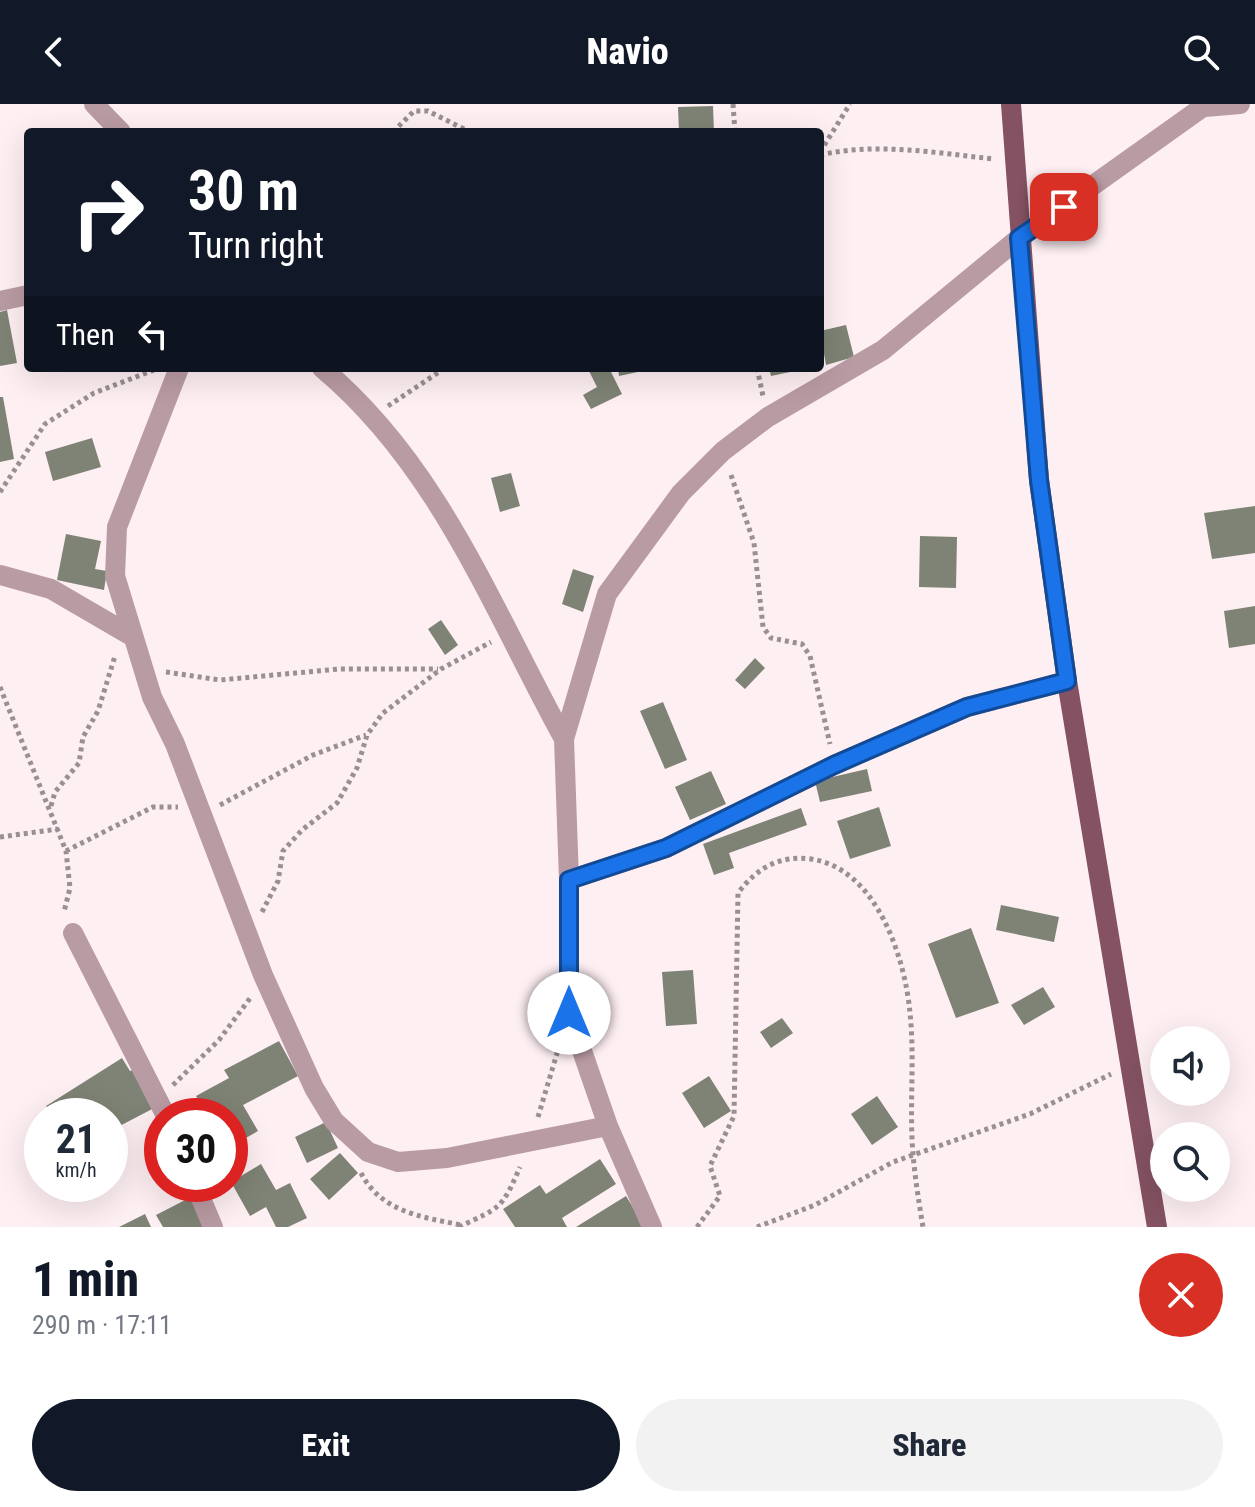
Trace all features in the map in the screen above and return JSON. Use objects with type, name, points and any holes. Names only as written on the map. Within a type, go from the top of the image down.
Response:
[{"type":"main road","points":[[1013,106],[1019,238],[1039,480],[1067,681],[1157,1227]]},
{"type":"street","points":[[94,104],[117,128]]},
{"type":"street","points":[[652,1227],[608,1126],[569,1013],[569,880],[564,739],[607,594],[681,493],[723,451],[768,417],[883,350],[1019,238],[1206,106],[1240,104]]},
{"type":"street","points":[[0,301],[24,296]]},
{"type":"street","points":[[177,372],[117,527],[115,576],[126,632],[200,807],[263,975],[314,1088],[334,1121],[368,1152],[398,1162],[447,1158],[608,1126]]},
{"type":"street","points":[[326,372],[374,415],[431,491],[510,632],[564,739]]},
{"type":"street","points":[[0,575],[51,589],[126,632]]},
{"type":"street","points":[[569,880],[666,848],[834,765],[967,707],[1067,681]]},
{"type":"street","points":[[73,933],[157,1098]]},
{"type":"street","points":[[203,1202],[213,1227]]},
{"type":"path","points":[[733,104],[735,128]]},
{"type":"path","points":[[824,147],[850,104]]},
{"type":"path","points":[[397,128],[414,111],[428,111],[462,128]]},
{"type":"path","points":[[824,153],[847,149],[896,148],[1015,161]]},
{"type":"path","points":[[0,492],[45,424],[94,393],[149,372]]},
{"type":"path","points":[[374,415],[439,372]]},
{"type":"path","points":[[723,451],[754,543],[763,627],[771,638],[802,644],[810,656],[834,765]]},
{"type":"path","points":[[50,807],[55,792],[79,763],[83,737],[98,711],[126,632]]},
{"type":"path","points":[[253,944],[260,916],[278,881],[283,851],[302,830],[337,803],[357,768],[367,735],[383,713],[441,669],[510,632]]},
{"type":"path","points":[[141,668],[220,680],[339,669],[441,669]]},
{"type":"path","points":[[0,687],[66,851],[70,888],[63,911],[73,933]]},
{"type":"path","points":[[66,851],[153,807],[218,806],[313,755],[367,735]]},
{"type":"path","points":[[0,837],[58,829]]},
{"type":"path","points":[[697,1227],[720,1196],[710,1166],[734,1116],[738,893],[753,874],[768,865],[796,857],[825,861],[852,876],[877,908],[899,958],[910,1012],[913,1153],[923,1227]]},
{"type":"path","points":[[172,1098],[243,1011],[263,975]]},
{"type":"path","points":[[358,1168],[377,1195],[393,1207],[418,1217],[460,1226],[487,1216],[501,1206],[531,1142],[569,1013]]},
{"type":"path","points":[[757,1227],[815,1205],[913,1153],[1030,1114],[1088,1083],[1131,1068]]},
{"type":"building","points":[[713,106],[714,128],[679,128],[678,107]]},
{"type":"building","points":[[7,310],[17,363],[0,366],[0,312]]},
{"type":"building","points":[[846,325],[854,357],[826,365],[824,330]]},
{"type":"building","points":[[590,372],[611,372],[622,394],[591,409],[583,395],[597,387]]},
{"type":"building","points":[[770,372],[790,372],[771,376]]},
{"type":"building","points":[[0,397],[3,397],[14,459],[0,462]]},
{"type":"building","points":[[92,438],[101,467],[53,481],[45,452]]},
{"type":"building","points":[[511,473],[520,506],[500,512],[491,478]]},
{"type":"building","points":[[1255,506],[1255,553],[1212,559],[1204,513]]},
{"type":"building","points":[[66,534],[101,541],[95,569],[107,571],[104,590],[57,580]]},
{"type":"building","points":[[920,536],[957,537],[956,588],[919,587]]},
{"type":"building","points":[[573,569],[594,576],[583,612],[562,604]]},
{"type":"building","points":[[1255,606],[1255,644],[1229,648],[1224,611]]},
{"type":"building","points":[[441,620],[458,645],[445,655],[428,629]]},
{"type":"building","points":[[755,658],[765,668],[745,689],[735,680]]},
{"type":"building","points":[[663,702],[687,760],[665,769],[640,711]]},
{"type":"building","points":[[867,769],[872,791],[820,802],[815,781]]},
{"type":"building","points":[[711,771],[726,804],[690,820],[675,787]]},
{"type":"building","points":[[879,807],[891,846],[850,859],[837,821]]},
{"type":"building","points":[[801,808],[807,825],[729,853],[734,868],[714,875],[703,844]]},
{"type":"building","points":[[1001,905],[1059,917],[1054,942],[996,930]]},
{"type":"building","points":[[971,928],[999,1003],[956,1018],[928,944]]},
{"type":"building","points":[[693,970],[697,1024],[666,1026],[662,972]]},
{"type":"building","points":[[1043,987],[1055,1007],[1024,1025],[1011,1005]]},
{"type":"building","points":[[782,1018],[793,1033],[771,1048],[760,1032]]},
{"type":"building","points":[[279,1041],[298,1076],[248,1102],[248,1098],[197,1098],[229,1078],[224,1070]]},
{"type":"building","points":[[122,1058],[130,1071],[138,1068],[154,1098],[144,1098],[144,1113],[128,1122],[128,1098],[59,1098]]},
{"type":"building","points":[[709,1076],[731,1111],[704,1128],[682,1093]]},
{"type":"building","points":[[877,1096],[898,1127],[872,1145],[851,1114]]},
{"type":"building","points":[[248,1114],[258,1131],[248,1137]]},
{"type":"building","points":[[326,1122],[338,1148],[307,1163],[295,1137]]},
{"type":"building","points":[[340,1153],[358,1173],[329,1200],[310,1179]]},
{"type":"building","points":[[600,1159],[616,1184],[562,1218],[567,1227],[515,1227],[503,1209],[540,1185],[546,1194]]},
{"type":"building","points":[[261,1164],[276,1190],[290,1183],[307,1218],[288,1227],[276,1227],[266,1207],[250,1216],[242,1202],[248,1202],[248,1172]]},
{"type":"building","points":[[626,1196],[645,1227],[576,1227]]},
{"type":"building","points":[[181,1202],[196,1202],[209,1227],[163,1227],[156,1215]]},
{"type":"building","points":[[145,1214],[151,1227],[119,1227]]},
{"type":"route","points":[[569,1013],[569,880],[666,848],[834,765],[967,707],[1067,681],[1039,480],[1019,238],[1064,207]]}]
